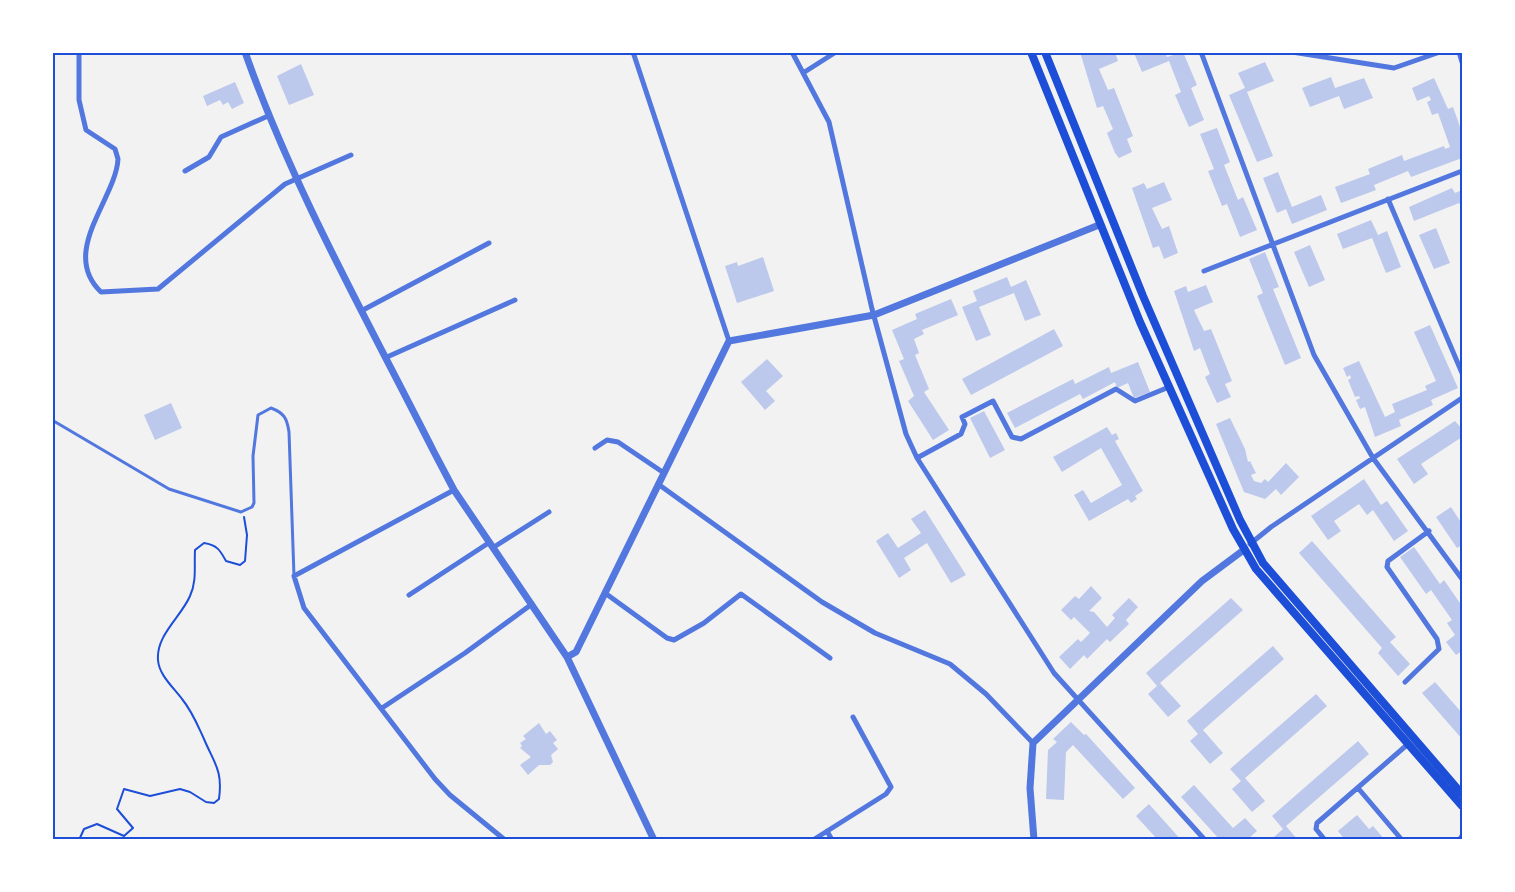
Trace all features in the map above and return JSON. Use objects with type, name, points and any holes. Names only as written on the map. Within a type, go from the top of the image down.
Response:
[{"type":"main road","points":[[1031,52],[1099,225],[1169,387],[1267,585],[1462,806]]},
{"type":"main road","points":[[1045,52],[1135,276],[1248,546],[1462,794]]},
{"type":"street","points":[[79,52],[79,100],[86,130],[115,149],[118,159],[88,236],[89,272],[94,285],[101,292],[158,289],[295,178],[351,155]]},
{"type":"street","points":[[245,52],[268,116],[295,178],[454,490],[567,657],[654,840]]},
{"type":"street","points":[[567,657],[576,652],[729,341],[633,52]]},
{"type":"street","points":[[792,52],[829,122],[874,315],[906,434],[917,458],[1054,673],[1205,840]]},
{"type":"street","points":[[803,73],[836,52]]},
{"type":"street","points":[[1201,52],[1314,356],[1374,458],[1462,579]]},
{"type":"street","points":[[1292,52],[1395,68],[1440,52]]},
{"type":"street","points":[[1459,52],[1462,62]]},
{"type":"street","points":[[185,171],[209,157],[221,137],[268,116]]},
{"type":"street","points":[[1204,270],[1462,171]]},
{"type":"street","points":[[1388,199],[1462,373]]},
{"type":"street","points":[[729,341],[874,315],[1099,225]]},
{"type":"street","points":[[363,310],[489,243]]},
{"type":"street","points":[[387,357],[515,300]]},
{"type":"street","points":[[917,458],[961,434],[965,424],[962,417],[993,401],[1012,437],[1021,439],[1116,389],[1135,401],[1169,387]]},
{"type":"street","points":[[1034,840],[1030,788],[1033,743],[1202,581],[1271,527],[1462,399]]},
{"type":"street","points":[[595,448],[607,440],[618,442],[664,473]]},
{"type":"street","points":[[657,484],[822,602],[875,633],[950,664],[986,694],[1033,743]]},
{"type":"street","points":[[454,490],[294,576],[304,608],[435,779],[450,795],[505,840]]},
{"type":"street","points":[[409,595],[549,512]]},
{"type":"street","points":[[1405,682],[1439,649],[1437,639],[1387,567],[1388,561],[1429,531]]},
{"type":"street","points":[[605,593],[667,638],[674,640],[704,623],[741,594],[831,658]]},
{"type":"street","points":[[381,708],[465,653],[532,604]]},
{"type":"street","points":[[813,840],[886,794],[891,787],[853,717]]},
{"type":"street","points":[[1325,840],[1316,829],[1317,823],[1408,744]]},
{"type":"street","points":[[1358,788],[1402,840]]},
{"type":"street","points":[[827,831],[832,840]]},
{"type":"street","points":[[1459,840],[1462,836]]},
{"type":"lane","points":[[52,420],[170,489],[241,512],[254,503],[253,456],[258,416],[271,408],[285,415],[289,432],[294,576]]},
{"type":"path","points":[[79,840],[84,828],[97,824],[124,836],[134,828],[117,809],[124,789],[150,796],[180,789],[206,802],[214,803],[219,799],[221,783],[214,755],[191,711],[167,680],[158,662],[164,639],[194,586],[195,550],[204,543],[214,545],[221,550],[226,561],[240,565],[245,561],[246,522],[241,512]]},
{"type":"building","points":[[1080,52],[1115,52],[1118,61],[1099,69],[1108,90],[1114,88],[1133,136],[1127,139],[1132,152],[1119,158],[1107,133],[1113,129],[1103,106],[1097,108]]},
{"type":"building","points":[[1165,52],[1167,57],[1183,52],[1197,85],[1191,88],[1204,120],[1189,127],[1175,95],[1181,92],[1169,61],[1142,72],[1134,53]]},
{"type":"building","points":[[1265,62],[1274,81],[1247,92],[1273,156],[1257,162],[1229,95],[1245,88],[1238,73]]},
{"type":"building","points":[[301,64],[314,95],[289,105],[277,76]]},
{"type":"building","points":[[1331,77],[1335,88],[1364,78],[1373,98],[1344,109],[1339,96],[1310,107],[1302,88]]},
{"type":"building","points":[[1434,78],[1448,109],[1453,107],[1458,121],[1462,133],[1462,158],[1411,177],[1408,171],[1374,185],[1376,190],[1341,203],[1335,187],[1370,174],[1368,169],[1402,155],[1404,161],[1444,146],[1445,149],[1450,147],[1438,113],[1432,115],[1427,102],[1431,100],[1429,96],[1417,101],[1412,88]]},
{"type":"building","points":[[235,82],[244,103],[232,109],[228,102],[223,105],[220,100],[207,106],[203,96]]},
{"type":"building","points":[[1217,128],[1230,162],[1224,165],[1238,200],[1243,197],[1257,230],[1240,237],[1227,204],[1222,206],[1208,171],[1214,169],[1200,134]]},
{"type":"building","points":[[1278,172],[1292,207],[1321,195],[1327,210],[1292,224],[1286,209],[1277,213],[1263,178]]},
{"type":"building","points":[[1164,182],[1172,200],[1152,208],[1162,229],[1169,226],[1178,253],[1164,259],[1159,246],[1153,248],[1132,188],[1144,183],[1147,189]]},
{"type":"building","points":[[1452,188],[1455,193],[1462,190],[1462,205],[1459,203],[1414,221],[1409,207]]},
{"type":"building","points":[[1371,220],[1378,235],[1387,231],[1401,267],[1386,273],[1372,238],[1343,249],[1337,234]]},
{"type":"building","points":[[1436,228],[1450,263],[1434,269],[1419,235]]},
{"type":"building","points":[[1310,245],[1325,280],[1309,287],[1294,252]]},
{"type":"building","points":[[1265,252],[1279,287],[1273,289],[1301,358],[1285,365],[1257,296],[1263,293],[1249,259]]},
{"type":"building","points":[[763,257],[774,291],[737,303],[725,266],[737,262],[738,266]]},
{"type":"building","points":[[1007,277],[1011,287],[1026,280],[1041,315],[1025,321],[1014,293],[979,307],[991,335],[976,341],[962,307],[977,301],[973,291]]},
{"type":"building","points":[[1206,285],[1213,302],[1194,310],[1204,331],[1211,329],[1232,381],[1225,384],[1231,397],[1217,403],[1205,377],[1210,374],[1200,348],[1194,351],[1174,291],[1186,286],[1188,292]]},
{"type":"building","points":[[951,299],[958,315],[922,330],[924,334],[914,339],[919,353],[915,355],[929,389],[924,392],[949,430],[933,440],[908,401],[914,396],[899,361],[904,359],[892,330],[917,319],[915,314]]},
{"type":"building","points":[[1430,325],[1458,388],[1431,400],[1433,405],[1399,420],[1401,426],[1375,437],[1365,407],[1360,409],[1356,400],[1360,398],[1355,397],[1348,380],[1351,378],[1350,375],[1347,377],[1343,368],[1359,361],[1385,417],[1395,412],[1392,404],[1427,390],[1425,386],[1436,381],[1414,332]]},
{"type":"building","points":[[1054,329],[1063,346],[971,395],[962,379]]},
{"type":"building","points":[[767,359],[783,376],[766,391],[775,401],[765,410],[741,382]]},
{"type":"building","points":[[1138,362],[1150,392],[1134,398],[1128,383],[1117,388],[1115,382],[1083,399],[1080,394],[1015,428],[1007,413],[1073,379],[1075,384],[1109,367],[1111,373]]},
{"type":"building","points":[[171,403],[182,428],[155,440],[144,415]]},
{"type":"building","points":[[984,411],[1005,450],[990,458],[970,418]]},
{"type":"building","points":[[1230,418],[1245,449],[1248,462],[1250,461],[1256,473],[1251,475],[1254,481],[1261,483],[1265,479],[1268,482],[1286,463],[1299,477],[1281,495],[1276,489],[1265,499],[1244,492],[1216,424]]},
{"type":"building","points":[[1455,421],[1462,429],[1462,437],[1421,464],[1428,474],[1414,484],[1397,459]]},
{"type":"building","points":[[1107,427],[1112,435],[1116,433],[1119,439],[1115,441],[1143,491],[1135,496],[1137,499],[1131,503],[1128,499],[1089,521],[1074,495],[1083,490],[1091,503],[1122,485],[1101,448],[1062,472],[1053,457]]},
{"type":"building","points":[[1364,479],[1381,505],[1387,501],[1408,531],[1394,541],[1373,510],[1367,515],[1359,504],[1334,521],[1341,531],[1328,540],[1311,516]]},
{"type":"building","points":[[1451,507],[1462,524],[1462,545],[1457,548],[1436,517]]},
{"type":"building","points":[[925,510],[966,575],[951,583],[927,543],[904,558],[911,570],[899,578],[876,541],[888,533],[898,548],[921,533],[911,519]]},
{"type":"building","points":[[1312,541],[1396,637],[1390,642],[1410,664],[1398,676],[1378,653],[1382,648],[1299,553]]},
{"type":"building","points":[[1414,547],[1440,584],[1444,580],[1462,606],[1462,651],[1456,655],[1446,642],[1455,635],[1447,623],[1452,620],[1431,590],[1426,594],[1400,557]]},
{"type":"building","points":[[1091,586],[1102,598],[1089,611],[1094,612],[1107,627],[1115,618],[1112,615],[1129,598],[1138,607],[1126,620],[1129,624],[1110,642],[1107,639],[1087,659],[1084,655],[1070,669],[1059,657],[1078,639],[1081,642],[1090,633],[1074,617],[1071,620],[1061,610],[1075,596],[1079,599]]},
{"type":"building","points":[[1231,598],[1243,610],[1160,683],[1181,706],[1168,717],[1148,694],[1157,686],[1146,673]]},
{"type":"building","points":[[1273,646],[1284,659],[1203,730],[1223,753],[1210,764],[1190,741],[1198,734],[1187,721]]},
{"type":"building","points":[[1435,682],[1462,713],[1462,739],[1422,693]]},
{"type":"building","points":[[1316,694],[1327,706],[1245,778],[1265,801],[1252,812],[1232,789],[1241,781],[1230,769]]},
{"type":"building","points":[[1071,722],[1084,735],[1086,734],[1135,788],[1123,799],[1073,745],[1066,752],[1064,800],[1046,799],[1048,750],[1057,742],[1053,739]]},
{"type":"building","points":[[539,723],[546,734],[550,731],[557,740],[553,743],[558,749],[551,755],[553,762],[550,765],[539,765],[528,775],[520,765],[531,757],[520,748],[522,746],[520,743],[526,739],[523,736]]},
{"type":"building","points":[[1358,741],[1369,754],[1286,826],[1298,840],[1276,840],[1274,837],[1283,829],[1272,816]]},
{"type":"building","points":[[1194,785],[1233,828],[1245,818],[1257,831],[1247,840],[1220,840],[1181,797]]},
{"type":"building","points":[[1149,804],[1181,840],[1158,840],[1136,816]]},
{"type":"building","points":[[1357,815],[1369,829],[1373,826],[1385,840],[1345,840],[1338,831]]}]
